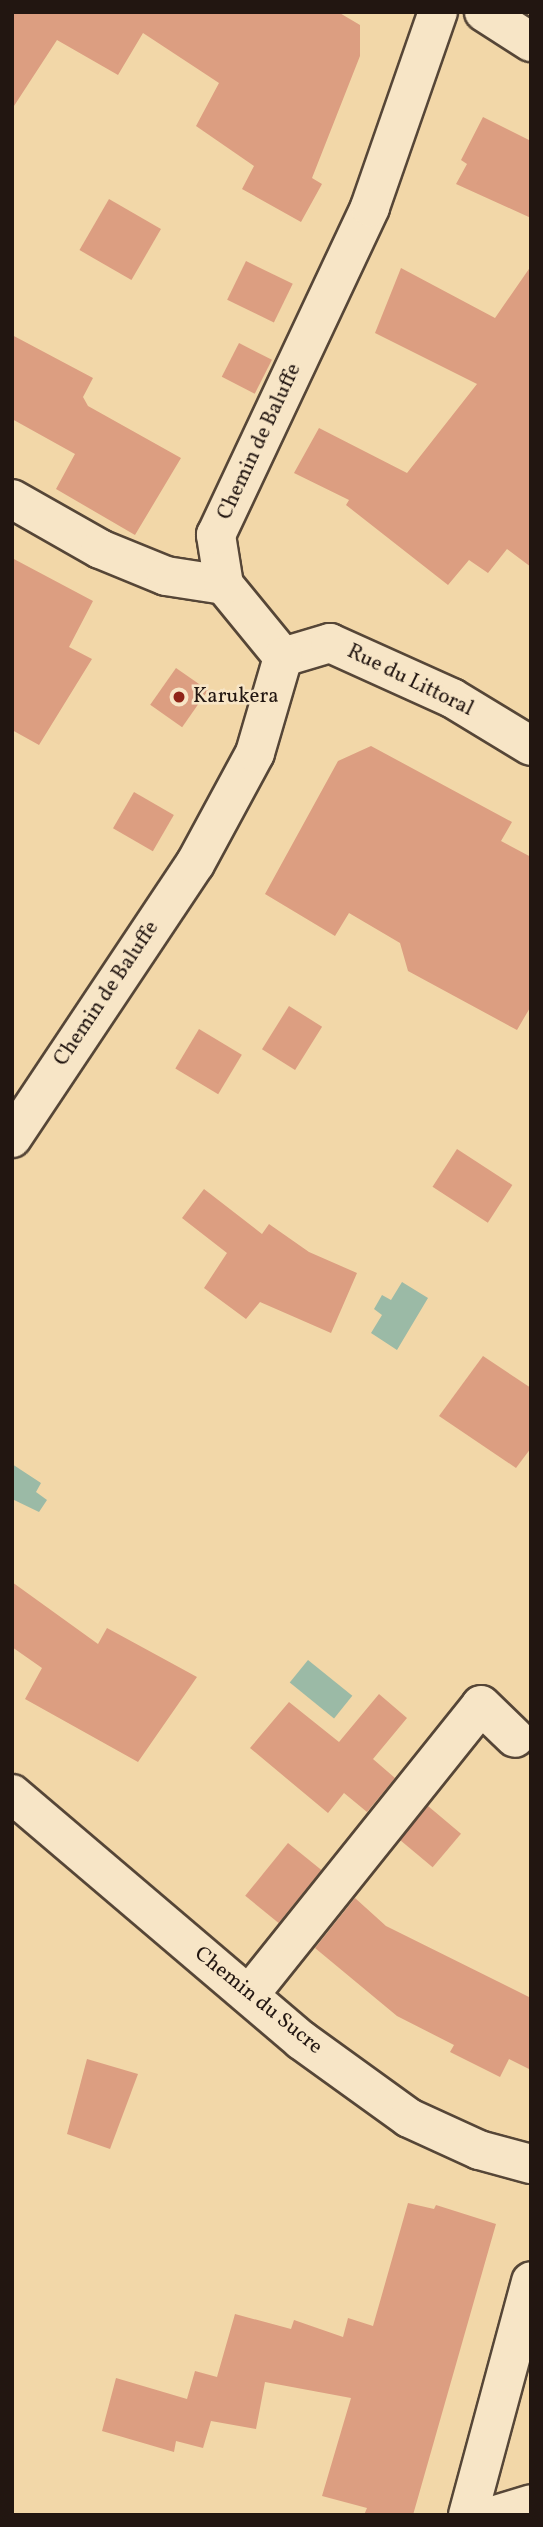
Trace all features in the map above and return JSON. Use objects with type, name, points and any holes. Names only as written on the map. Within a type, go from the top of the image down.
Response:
[{"type":"street","name":"Chemin de Baluffe","points":[[224,585],[216,536],[370,207],[438,12]]},
{"type":"street","points":[[484,12],[531,41]]},
{"type":"street","points":[[12,499],[100,549],[166,576],[224,585],[283,657]]},
{"type":"street","name":"Rue du Littoral","points":[[283,657],[330,643],[452,698],[531,746]]},
{"type":"street","name":"Chemin de Baluffe","points":[[12,1138],[195,864],[255,753],[283,657]]},
{"type":"street","points":[[248,1995],[481,1705],[515,1738]]},
{"type":"street","name":"Chemin du Sucre","points":[[12,1794],[248,1995],[409,2118],[479,2150],[531,2164]]},
{"type":"street","points":[[468,2515],[531,2281]]},
{"type":"street","points":[[496,2515],[531,2504]]},
{"type":"shaded area","points":[[402,1282],[428,1298],[397,1350],[371,1333],[382,1315],[374,1309],[382,1295],[391,1300]]},
{"type":"shaded area","points":[[12,1464],[41,1483],[36,1492],[47,1500],[39,1512],[12,1499]]},
{"type":"shaded area","points":[[308,1660],[352,1696],[334,1718],[290,1683]]},
{"type":"building","points":[[12,12],[338,12],[360,25],[360,56],[312,178],[322,184],[301,222],[242,189],[254,166],[196,126],[219,83],[143,33],[118,75],[57,40],[12,109]]},
{"type":"building","points":[[483,117],[531,141],[531,218],[456,184],[467,164],[461,160]]},
{"type":"building","points":[[109,199],[161,229],[131,280],[80,250]]},
{"type":"building","points":[[246,261],[293,284],[274,322],[227,300]]},
{"type":"building","points":[[531,266],[531,567],[507,549],[488,573],[469,560],[448,585],[346,505],[349,500],[294,473],[319,428],[407,473],[477,384],[375,333],[401,268],[495,318]]},
{"type":"building","points":[[12,335],[93,378],[83,397],[88,406],[181,458],[135,535],[56,489],[75,454],[12,419]]},
{"type":"building","points":[[239,343],[272,360],[255,394],[222,377]]},
{"type":"building","points":[[12,558],[93,601],[69,647],[92,659],[39,745],[12,730]]},
{"type":"building","name":"Karukera","points":[[176,668],[208,690],[182,727],[150,705]]},
{"type":"building","points":[[371,746],[512,822],[501,841],[531,857],[531,1006],[517,1030],[408,971],[400,943],[349,913],[335,936],[265,894],[338,761]]},
{"type":"building","points":[[134,792],[174,815],[153,851],[113,828]]},
{"type":"building","points":[[289,1006],[322,1027],[295,1070],[262,1049]]},
{"type":"building","points":[[199,1029],[242,1055],[218,1094],[175,1068]]},
{"type":"building","points":[[457,1149],[512,1185],[488,1223],[432,1187]]},
{"type":"building","points":[[204,1189],[262,1234],[269,1224],[309,1252],[357,1273],[331,1333],[260,1302],[246,1319],[204,1288],[227,1253],[182,1218]]},
{"type":"building","points":[[483,1356],[531,1388],[531,1448],[516,1468],[439,1416]]},
{"type":"building","points":[[12,1582],[98,1644],[107,1628],[197,1677],[138,1762],[25,1699],[42,1668],[12,1647]]},
{"type":"building","points":[[379,1694],[407,1718],[373,1759],[395,1778],[367,1812],[344,1793],[328,1813],[250,1748],[289,1702],[339,1742]]},
{"type":"building","points":[[428,1806],[461,1834],[433,1867],[400,1840]]},
{"type":"building","points":[[288,1843],[321,1870],[279,1923],[245,1896]]},
{"type":"building","points":[[355,1898],[386,1926],[531,1998],[531,2070],[509,2059],[500,2077],[450,2052],[454,2045],[397,2016],[315,1948]]},
{"type":"building","points":[[87,2059],[138,2074],[110,2149],[67,2134]]},
{"type":"building","points":[[408,2203],[434,2209],[436,2205],[496,2224],[413,2515],[364,2515],[367,2508],[322,2496],[351,2398],[265,2382],[256,2429],[211,2421],[203,2448],[176,2441],[174,2452],[102,2431],[116,2378],[187,2399],[195,2371],[217,2377],[235,2314],[291,2329],[294,2320],[343,2337],[348,2318],[373,2326]]},
{"type":"place","name":"Karukera","points":[[179,697]]}]
